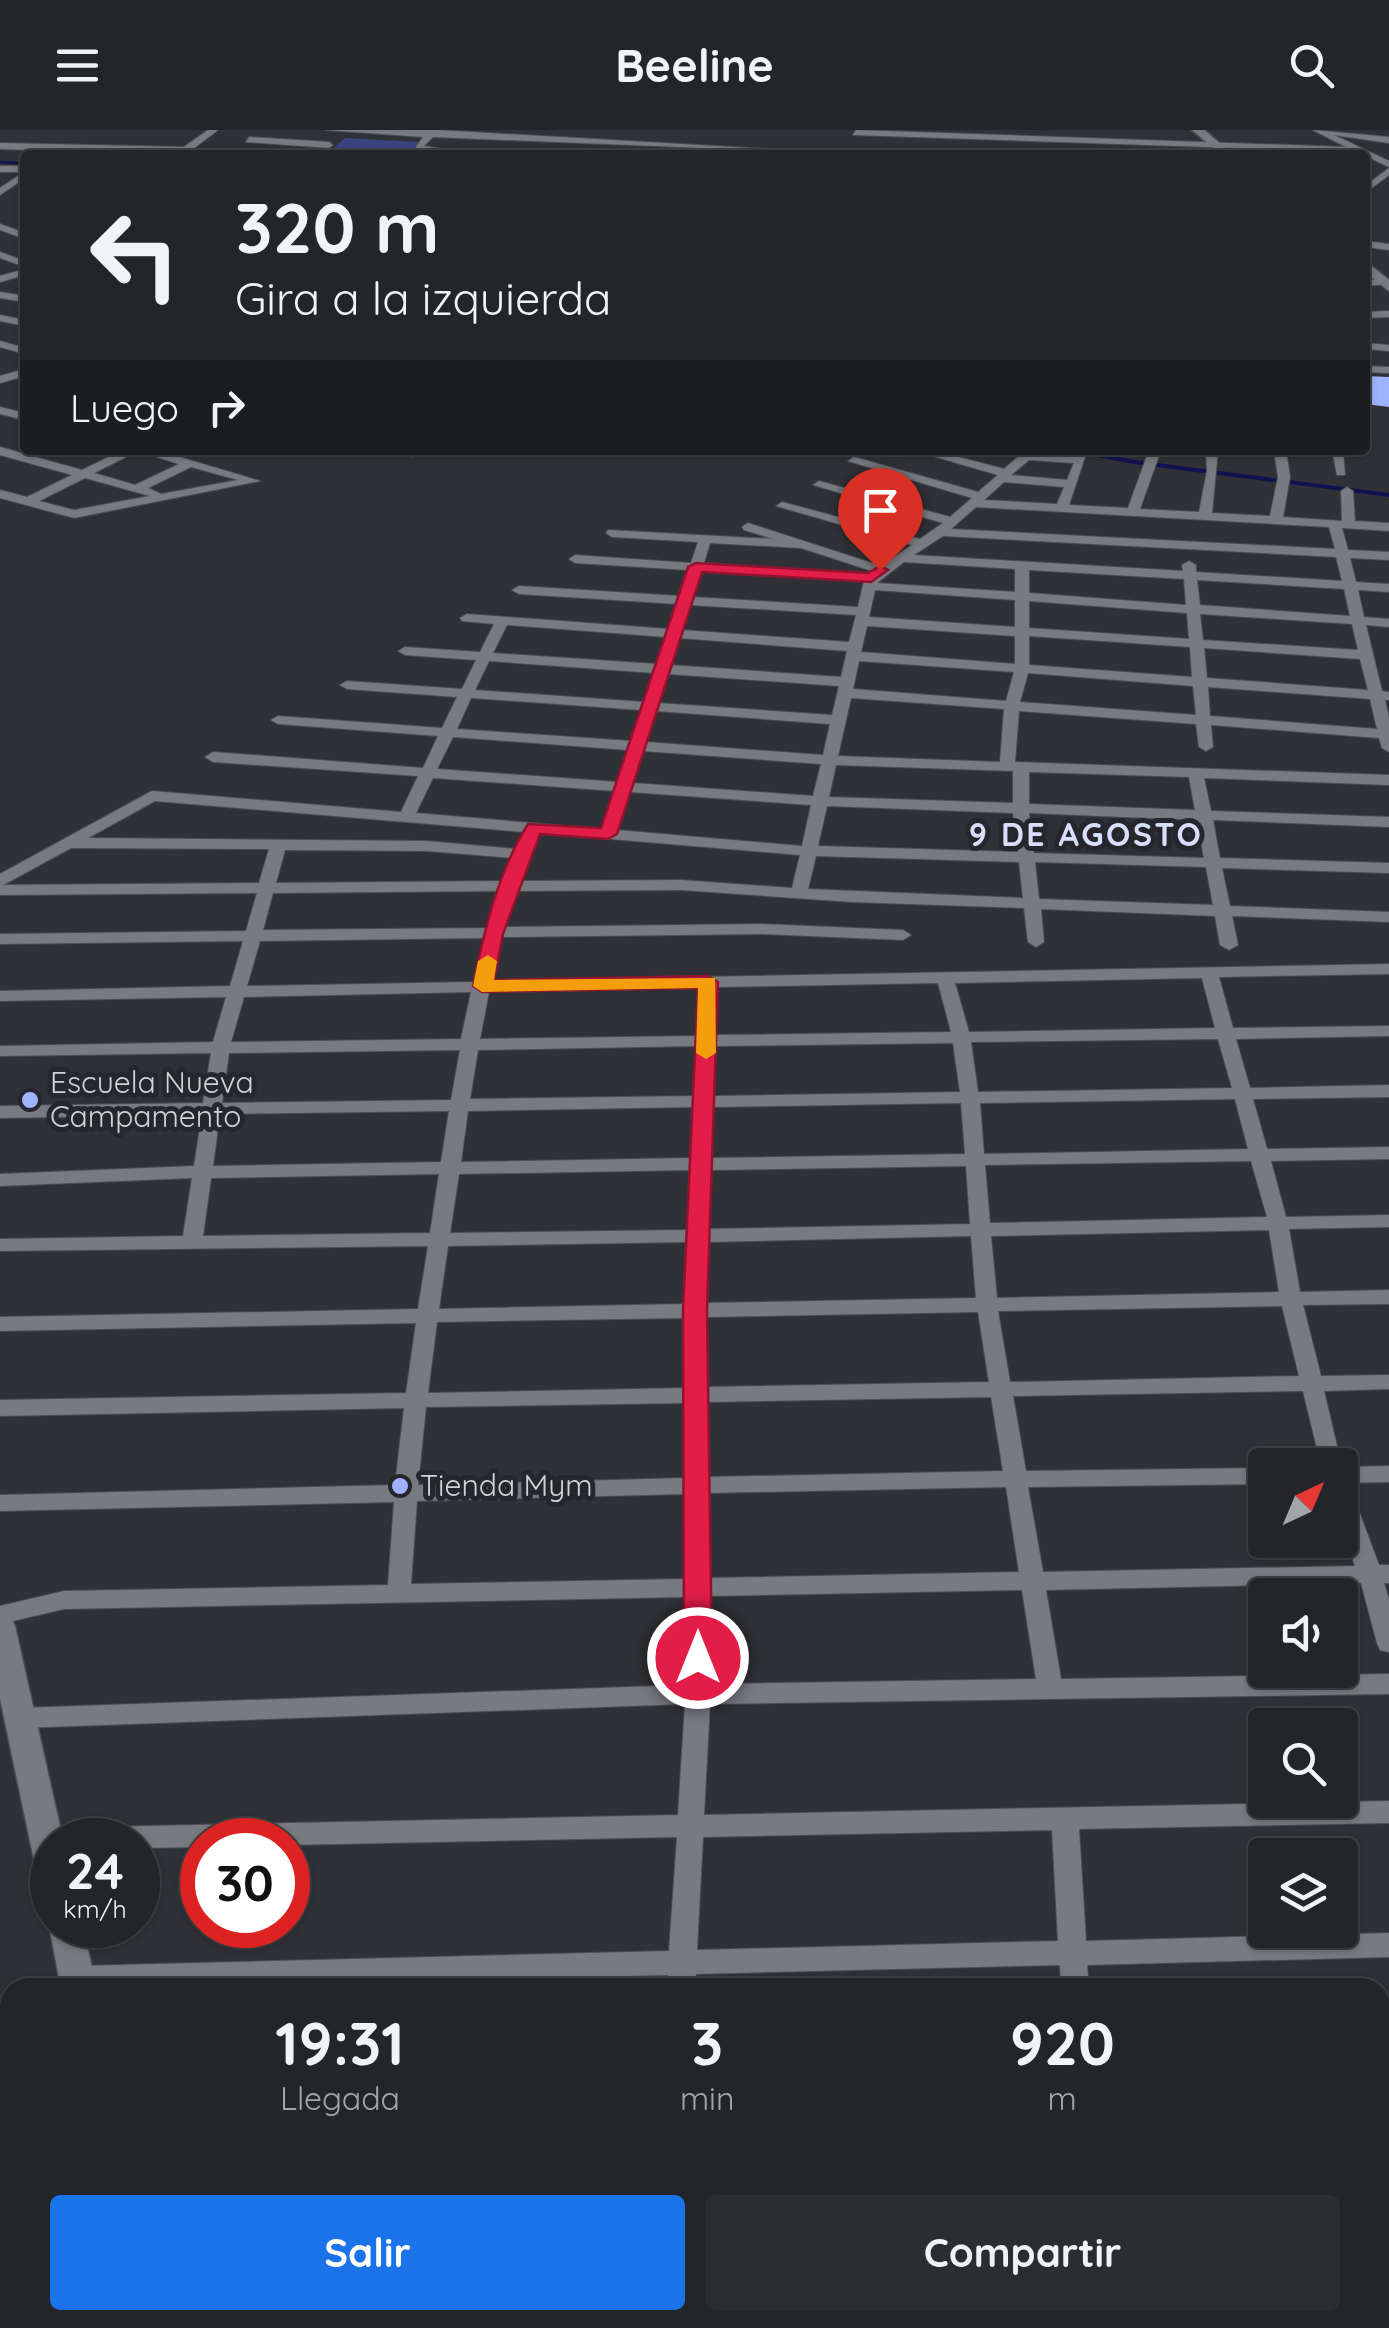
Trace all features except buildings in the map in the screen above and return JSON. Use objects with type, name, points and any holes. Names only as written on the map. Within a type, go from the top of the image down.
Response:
[{"type":"main road","points":[[1197,130],[1222,150]]},
{"type":"main road","points":[[0,1626],[42,1818]]},
{"type":"main road","points":[[71,1948],[77,1978]]},
{"type":"street","points":[[0,144],[14,130]]},
{"type":"street","points":[[186,150],[214,130]]},
{"type":"street","points":[[235,150],[265,130]]},
{"type":"street","points":[[330,130],[638,144],[680,141],[788,150]]},
{"type":"street","points":[[323,150],[346,130]]},
{"type":"street","points":[[506,138],[515,130]]},
{"type":"street","points":[[588,150],[604,130]]},
{"type":"street","points":[[1319,130],[1389,140]]},
{"type":"street","points":[[1319,130],[1356,150]]},
{"type":"street","points":[[432,132],[416,148],[440,150]]},
{"type":"street","points":[[857,132],[1036,134],[1356,150]]},
{"type":"street","points":[[952,150],[956,136]]},
{"type":"street","points":[[41,150],[53,138]]},
{"type":"street","points":[[1260,150],[1276,138]]},
{"type":"street","points":[[92,150],[102,139]]},
{"type":"street","points":[[140,150],[150,140]]},
{"type":"street","points":[[250,140],[329,145]]},
{"type":"street","points":[[673,150],[680,141]]},
{"type":"street","points":[[0,144],[34,150]]},
{"type":"street","points":[[633,150],[638,144]]},
{"type":"street","points":[[1370,185],[1389,168]]},
{"type":"street","points":[[0,192],[20,176]]},
{"type":"street","points":[[0,225],[18,219]]},
{"type":"street","points":[[0,451],[162,496]]},
{"type":"street","points":[[0,468],[29,455]]},
{"type":"street","points":[[27,502],[122,455]]},
{"type":"street","points":[[0,494],[74,514],[254,481],[160,455]]},
{"type":"street","points":[[136,489],[199,455]]},
{"type":"street","points":[[935,455],[1003,475],[1071,484]]},
{"type":"street","points":[[799,893],[873,578],[940,532],[1025,455]]},
{"type":"street","points":[[1048,455],[1081,460],[1062,508]]},
{"type":"street","points":[[1205,516],[1212,455]]},
{"type":"street","points":[[1276,520],[1283,481],[1280,455]]},
{"type":"street","points":[[1339,455],[1341,472]]},
{"type":"street","points":[[1133,512],[1152,460]]},
{"type":"street","points":[[854,461],[976,500],[1389,527]]},
{"type":"street","points":[[818,485],[951,521]]},
{"type":"street","points":[[405,651],[662,668],[1012,706],[1388,738],[1382,695],[1366,656],[1342,554],[1347,491]]},
{"type":"street","points":[[782,506],[923,544]]},
{"type":"street","points":[[1184,515],[1206,747]]},
{"type":"street","points":[[748,527],[873,578]]},
{"type":"street","points":[[940,532],[1389,556]]},
{"type":"street","points":[[612,533],[800,545]]},
{"type":"street","points":[[608,834],[705,539]]},
{"type":"street","points":[[901,558],[1389,588]]},
{"type":"street","points":[[575,559],[873,578],[1023,598],[1389,623]]},
{"type":"street","points":[[1022,566],[1022,668],[1012,706],[1014,768],[1036,942]]},
{"type":"street","points":[[519,590],[686,600],[1021,631],[1366,656]]},
{"type":"street","points":[[467,618],[1022,668],[1382,695]]},
{"type":"street","points":[[406,817],[502,621]]},
{"type":"street","points":[[347,685],[838,720]]},
{"type":"street","points":[[278,720],[829,760],[1389,780]]},
{"type":"street","points":[[214,757],[820,801],[1389,822]]},
{"type":"street","points":[[1196,774],[1229,945]]},
{"type":"street","points":[[0,881],[152,796],[809,851],[1389,868]]},
{"type":"street","points":[[399,1592],[403,1496],[438,1238],[470,1044],[493,934],[534,828]]},
{"type":"street","points":[[67,843],[427,846],[521,854]]},
{"type":"street","points":[[192,1242],[221,1047],[279,843]]},
{"type":"street","points":[[0,890],[681,886],[1389,917]]},
{"type":"street","points":[[762,929],[766,891]]},
{"type":"street","points":[[0,939],[762,929],[903,936]]},
{"type":"street","points":[[0,996],[1389,968]]},
{"type":"street","points":[[1209,972],[1262,1156],[1327,1448]]},
{"type":"street","points":[[945,977],[970,1096],[987,1305],[1012,1477],[1050,1687]]},
{"type":"street","points":[[682,1975],[698,1694],[695,1310],[708,982]]},
{"type":"street","points":[[0,1051],[1389,1031]]},
{"type":"street","points":[[0,1112],[1389,1091]]},
{"type":"street","points":[[0,1180],[203,1172],[1389,1153]]},
{"type":"street","points":[[0,1245],[698,1236],[1389,1221]]},
{"type":"street","points":[[0,1324],[1389,1297]]},
{"type":"street","points":[[0,1408],[1389,1382]]},
{"type":"street","points":[[1358,1475],[1389,1474]]},
{"type":"street","points":[[0,1503],[403,1496],[1012,1477],[1248,1476]]},
{"type":"street","points":[[1358,1528],[1380,1574],[1389,1644]]},
{"type":"street","points":[[0,1615],[64,1600],[1380,1574]]},
{"type":"street","points":[[20,1718],[698,1694],[1389,1684]]},
{"type":"street","points":[[160,1848],[689,1827],[1389,1812]]},
{"type":"street","points":[[1064,1820],[1074,1978]]},
{"type":"street","points":[[423,1978],[682,1975],[1075,1953],[1389,1945]]},
{"type":"shaded area","points":[[345,138],[420,142],[414,150],[331,150]]},
{"type":"waterway","points":[[0,162],[17,163]]},
{"type":"waterway","points":[[1098,455],[1389,495]]},
{"type":"slow traffic","points":[[488,961],[482,986],[708,982],[706,1053]]},
{"type":"place","name":"Escuela Nueva Campamento","points":[[30,1100]]},
{"type":"place","name":"Tienda Mym","points":[[400,1486]]},
{"type":"district","name":"9 DE AGOSTO","points":[[1086,835]]},
{"type":"route","points":[[698,1658],[695,1310],[708,982],[482,986],[493,934],[534,828],[608,834],[696,567],[871,578],[880,570]]}]
